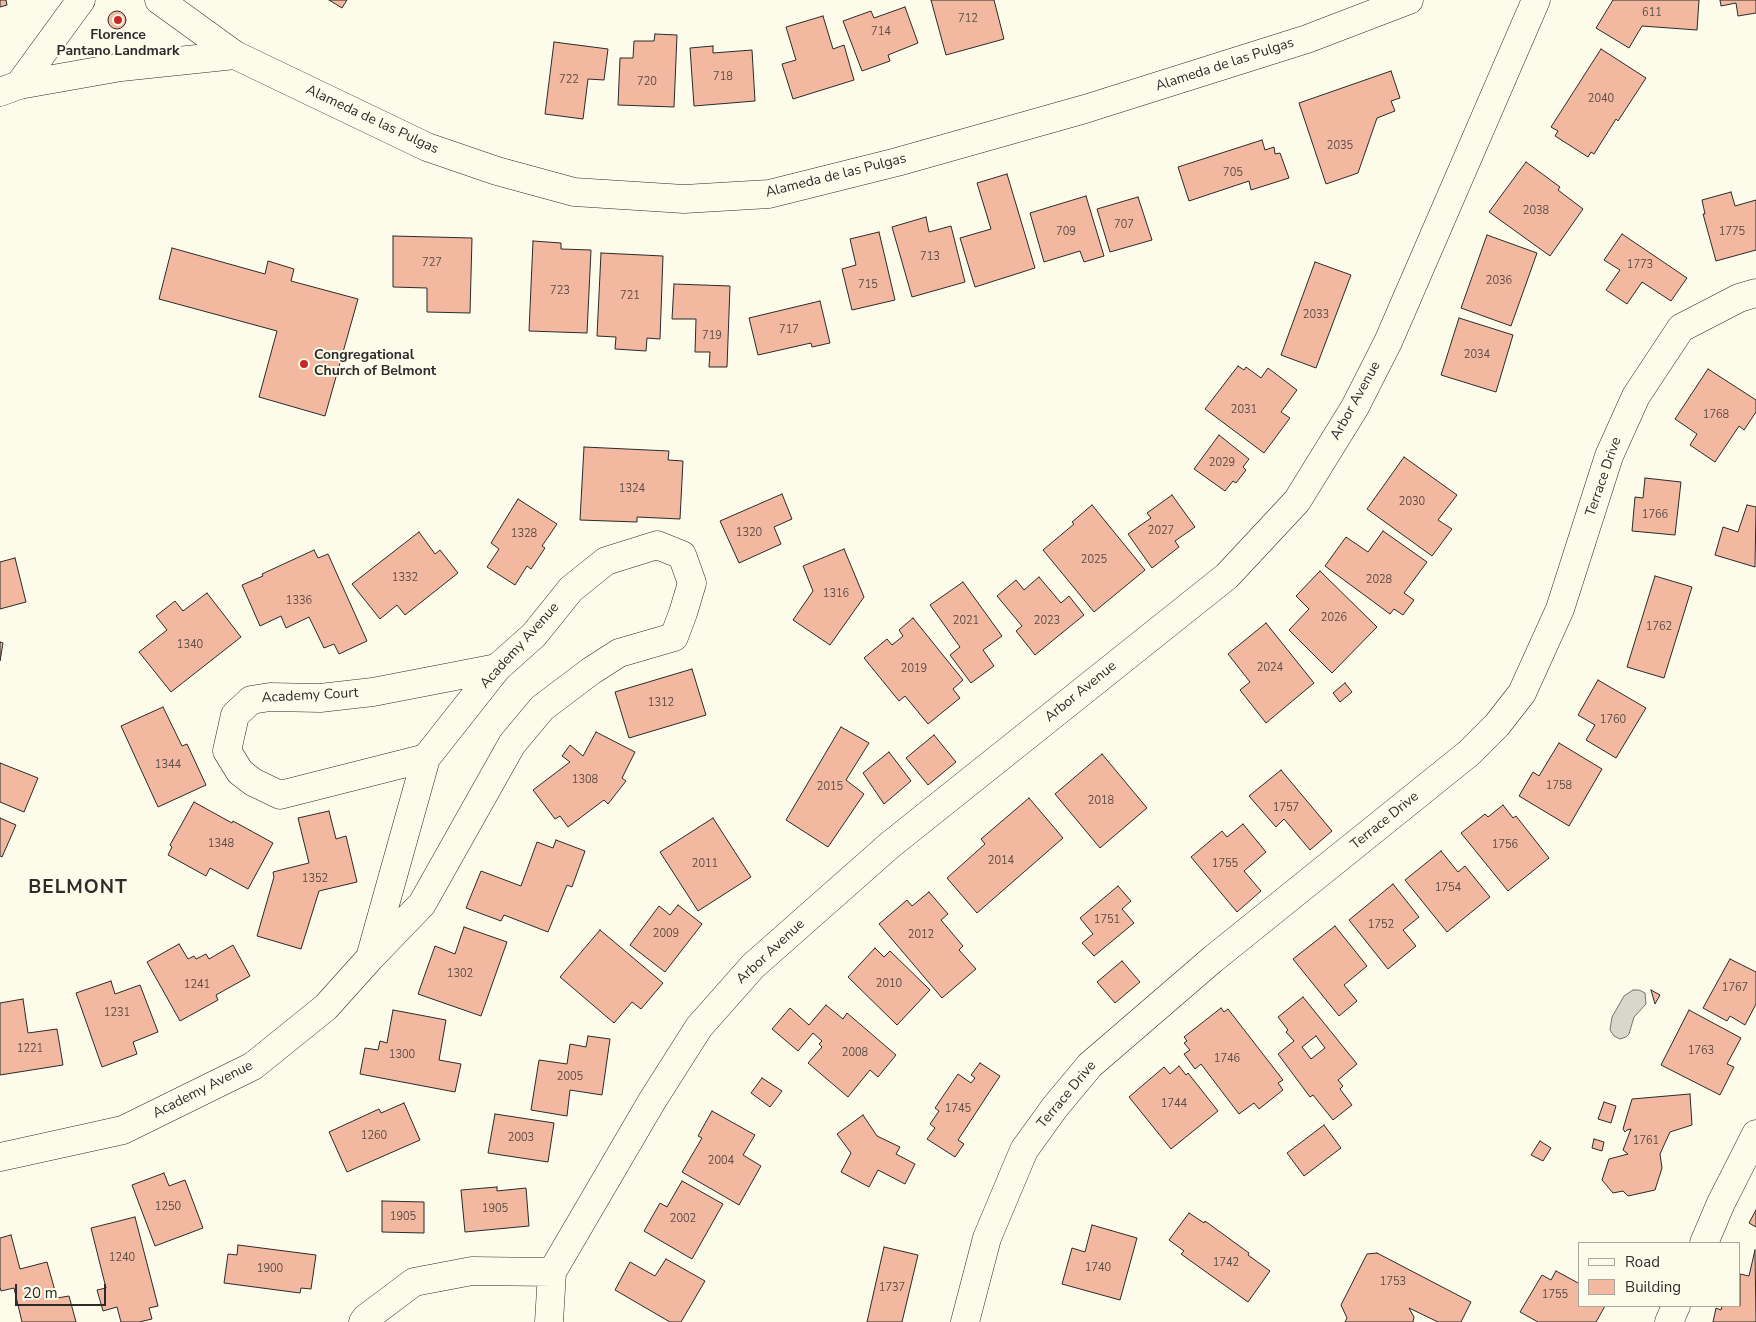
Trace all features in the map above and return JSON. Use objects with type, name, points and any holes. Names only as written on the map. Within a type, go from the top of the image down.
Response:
[{"type":"street","points":[[9,88],[81,0]]},
{"type":"street","name":"Alameda de las Pulgas","points":[[159,0],[234,55],[426,148],[497,171],[574,192],[684,199],[769,194],[897,162],[1094,106],[1307,38],[1409,0]]},
{"type":"street","name":"Arbor Avenue","points":[[549,1322],[552,1272],[652,1101],[699,1027],[753,966],[890,845],[1227,576],[1298,500],[1356,408],[1388,342],[1536,0]]},
{"type":"street","points":[[9,88],[121,67],[234,55]]},
{"type":"street","name":"Terrace Drive","points":[[965,1322],[987,1238],[1024,1150],[1054,1107],[1098,1059],[1213,959],[1469,754],[1498,725],[1522,693],[1560,609],[1609,456],[1636,396],[1681,328],[1739,298],[1756,293]]},
{"type":"street","name":"Academy Avenue","points":[[0,1157],[123,1130],[253,1066],[326,1007],[422,904],[512,744],[542,708],[591,671],[619,653],[674,637],[692,583],[682,555],[657,545],[606,561],[571,589],[534,635],[497,668],[426,758],[370,958]]},
{"type":"street","name":"Academy Court","points":[[426,758],[280,795],[253,782],[240,772],[227,751],[235,715],[251,700],[270,697],[320,698],[373,692],[497,668]]},
{"type":"street","points":[[1704,1242],[1721,1203],[1756,1134]]},
{"type":"street","points":[[363,1322],[414,1282],[472,1271],[552,1272]]},
{"type":"street","points":[[1669,1322],[1676,1307]]},
{"type":"shaded area","points":[[1633,990],[1645,993],[1646,1004],[1634,1017],[1629,1034],[1620,1039],[1614,1036],[1610,1030],[1612,1017],[1624,996]]},
{"type":"building","points":[[0,0],[6,0],[7,5],[0,7]]},
{"type":"building","points":[[329,0],[347,0],[342,8]]},
{"type":"building","points":[[931,0],[994,0],[1004,39],[946,55]]},
{"type":"building","points":[[1613,0],[1699,0],[1697,30],[1642,26],[1629,48],[1596,28]]},
{"type":"building","points":[[1720,0],[1756,0],[1756,13],[1738,16],[1736,3],[1721,6]]},
{"type":"building","points":[[905,7],[918,43],[888,55],[890,61],[862,71],[843,21],[871,11],[874,18]]},
{"type":"building","name":"Florence Pantano Landmark","points":[[117,11],[123,14],[126,20],[123,26],[117,29],[111,26],[108,20],[111,14]]},
{"type":"building","points":[[823,16],[833,49],[844,45],[854,80],[793,99],[782,64],[796,60],[786,27]]},
{"type":"building","points":[[655,34],[677,35],[674,107],[618,105],[620,58],[633,58],[634,41],[654,41]]},
{"type":"building","points":[[554,42],[608,49],[604,80],[588,79],[583,119],[545,114]]},
{"type":"building","points":[[713,46],[713,53],[752,50],[755,101],[694,106],[690,48]]},
{"type":"building","points":[[1601,49],[1646,78],[1618,121],[1616,119],[1594,154],[1591,152],[1588,157],[1555,136],[1558,131],[1551,127]]},
{"type":"building","points":[[1391,71],[1400,98],[1391,101],[1395,111],[1377,118],[1358,173],[1326,184],[1299,103]]},
{"type":"building","points":[[1262,140],[1265,150],[1274,147],[1275,154],[1280,153],[1289,178],[1251,190],[1249,181],[1189,201],[1178,167]]},
{"type":"building","points":[[1526,162],[1560,187],[1558,190],[1583,209],[1550,256],[1489,212]]},
{"type":"building","points":[[1007,174],[1035,268],[975,287],[960,238],[991,229],[977,183]]},
{"type":"building","points":[[1731,192],[1735,206],[1756,200],[1756,250],[1716,261],[1703,214],[1705,214],[1702,200]]},
{"type":"building","points":[[1086,196],[1104,256],[1084,262],[1080,251],[1044,262],[1030,213]]},
{"type":"building","points":[[1138,197],[1152,240],[1110,252],[1097,209]]},
{"type":"building","points":[[926,217],[929,232],[951,226],[965,282],[912,297],[892,227]]},
{"type":"building","points":[[879,232],[895,300],[852,310],[842,269],[856,265],[850,239]]},
{"type":"building","points":[[1622,234],[1687,278],[1671,301],[1642,282],[1627,304],[1606,290],[1620,270],[1604,260]]},
{"type":"building","points":[[1487,235],[1537,253],[1511,326],[1461,308]]},
{"type":"building","points":[[393,236],[472,238],[470,313],[427,312],[427,288],[393,287]]},
{"type":"building","points":[[533,241],[561,243],[561,249],[591,250],[587,333],[529,331]]},
{"type":"building","name":"Congregational Church of Belmont","points":[[172,248],[265,274],[268,261],[294,269],[291,281],[358,299],[325,416],[259,397],[277,331],[159,299]]},
{"type":"building","points":[[601,253],[663,256],[660,339],[647,338],[646,351],[615,349],[616,337],[597,336]]},
{"type":"building","points":[[1315,262],[1351,275],[1316,368],[1281,355]]},
{"type":"building","points":[[674,284],[730,286],[727,367],[709,367],[710,352],[695,352],[696,319],[672,319]]},
{"type":"building","points":[[820,301],[830,343],[812,347],[811,343],[758,355],[749,318]]},
{"type":"building","points":[[1459,318],[1513,335],[1496,392],[1441,375]]},
{"type":"building","points":[[1238,366],[1244,370],[1246,367],[1261,378],[1268,368],[1297,390],[1281,412],[1290,418],[1264,453],[1205,409]]},
{"type":"building","points":[[1708,369],[1756,400],[1756,412],[1744,430],[1739,426],[1715,462],[1690,445],[1697,434],[1675,419]]},
{"type":"building","points":[[1219,435],[1249,459],[1243,467],[1246,470],[1236,483],[1233,481],[1225,491],[1194,469]]},
{"type":"building","points":[[584,447],[669,451],[668,460],[683,461],[680,519],[637,517],[637,522],[580,520]]},
{"type":"building","points":[[1404,457],[1457,495],[1438,520],[1452,529],[1432,556],[1367,509]]},
{"type":"building","points":[[1645,478],[1681,482],[1675,535],[1632,531],[1635,497],[1643,498]]},
{"type":"building","points":[[782,494],[792,519],[774,527],[781,544],[739,563],[720,521]]},
{"type":"building","points":[[1172,495],[1195,527],[1175,541],[1179,547],[1152,568],[1128,534],[1151,518],[1147,513]]},
{"type":"building","points":[[518,499],[557,524],[542,546],[545,548],[531,569],[527,566],[515,585],[487,567],[499,549],[491,543]]},
{"type":"building","points":[[1092,505],[1145,570],[1094,612],[1043,550],[1074,524],[1072,522]]},
{"type":"building","points":[[1747,505],[1756,507],[1755,567],[1715,555],[1723,527],[1738,532]]},
{"type":"building","points":[[1383,531],[1427,562],[1404,593],[1414,600],[1403,615],[1394,609],[1390,614],[1325,566],[1346,537],[1368,552]]},
{"type":"building","points":[[419,532],[435,554],[440,550],[458,573],[405,615],[397,605],[380,619],[352,584]]},
{"type":"building","points":[[844,549],[864,597],[830,645],[793,620],[813,591],[803,566]]},
{"type":"building","points":[[314,550],[318,558],[328,554],[367,641],[339,654],[334,644],[324,648],[309,617],[286,628],[281,616],[260,626],[242,585]]},
{"type":"building","points":[[15,558],[26,602],[0,609],[0,562]]},
{"type":"building","points":[[1320,571],[1377,627],[1332,673],[1289,630],[1309,609],[1296,596]]},
{"type":"building","points":[[1655,576],[1692,587],[1664,678],[1627,667]]},
{"type":"building","points":[[1039,577],[1061,603],[1069,596],[1084,615],[1035,655],[1016,631],[1022,626],[997,596],[1016,580],[1024,590]]},
{"type":"building","points":[[963,582],[1002,636],[983,650],[994,666],[971,683],[950,655],[960,647],[930,605]]},
{"type":"building","points":[[207,593],[241,637],[171,692],[139,652],[167,630],[156,616],[175,601],[183,611]]},
{"type":"building","points":[[913,618],[963,680],[953,689],[960,698],[928,724],[905,696],[899,701],[864,658],[887,639],[892,645],[903,636],[899,630]]},
{"type":"building","points":[[1266,623],[1314,683],[1266,723],[1240,690],[1250,682],[1228,654]]},
{"type":"building","points":[[0,642],[3,643],[0,661]]},
{"type":"building","points":[[692,669],[706,715],[629,738],[615,692]]},
{"type":"building","points":[[1598,680],[1646,708],[1616,758],[1586,740],[1595,725],[1578,715]]},
{"type":"building","points":[[1345,683],[1352,692],[1340,702],[1333,693]]},
{"type":"building","points":[[163,707],[182,746],[187,744],[206,785],[158,807],[121,726]]},
{"type":"building","points":[[841,727],[869,743],[846,780],[864,794],[828,847],[786,820]]},
{"type":"building","points":[[596,732],[635,752],[622,778],[626,781],[608,804],[604,800],[568,827],[560,816],[555,819],[533,790],[570,762],[562,756],[570,745],[583,756]]},
{"type":"building","points":[[934,735],[956,762],[928,785],[906,758]]},
{"type":"building","points":[[1559,743],[1602,769],[1569,826],[1519,796],[1533,772],[1539,776]]},
{"type":"building","points":[[889,752],[911,781],[884,804],[863,773]]},
{"type":"building","points":[[1102,754],[1147,808],[1100,848],[1055,794]]},
{"type":"building","points":[[0,763],[38,778],[24,812],[0,802]]},
{"type":"building","points":[[1281,770],[1332,831],[1310,850],[1284,819],[1276,827],[1249,796]]},
{"type":"building","points":[[1029,798],[1063,838],[977,913],[947,878],[985,844],[981,839]]},
{"type":"building","points":[[194,802],[273,843],[248,889],[210,868],[206,876],[168,855],[172,847],[170,845]]},
{"type":"building","points":[[1503,805],[1513,818],[1516,816],[1549,858],[1508,891],[1461,833],[1485,814],[1488,817]]},
{"type":"building","points":[[329,811],[336,839],[346,836],[357,882],[319,891],[301,949],[257,936],[274,877],[273,872],[309,863],[298,818]]},
{"type":"building","points":[[0,818],[16,825],[2,857],[0,856]]},
{"type":"building","points":[[713,818],[751,877],[698,911],[660,852]]},
{"type":"building","points":[[1243,824],[1266,852],[1244,871],[1261,891],[1237,912],[1191,857],[1222,831],[1227,837]]},
{"type":"building","points":[[556,840],[585,851],[572,887],[567,885],[548,932],[504,915],[501,921],[466,908],[481,871],[521,886],[537,842],[553,848]]},
{"type":"building","points":[[1441,851],[1458,872],[1465,866],[1490,897],[1447,932],[1405,880]]},
{"type":"building","points":[[1393,884],[1419,917],[1403,930],[1416,946],[1388,969],[1349,920]]},
{"type":"building","points":[[1118,886],[1131,901],[1122,909],[1134,923],[1094,956],[1082,943],[1093,934],[1080,918]]},
{"type":"building","points":[[929,892],[948,914],[941,920],[963,946],[959,950],[976,969],[942,998],[879,924],[907,900],[912,906]]},
{"type":"building","points":[[678,905],[702,924],[665,972],[630,945],[659,906],[670,915]]},
{"type":"building","points":[[1335,926],[1367,966],[1344,985],[1357,1001],[1339,1016],[1293,959]]},
{"type":"building","points":[[464,927],[507,942],[481,1016],[418,994],[435,946],[455,954]]},
{"type":"building","points":[[600,930],[663,983],[641,1009],[632,1002],[614,1023],[560,977]]},
{"type":"building","points":[[179,944],[188,959],[194,956],[196,959],[206,954],[209,959],[233,945],[250,976],[216,995],[218,1000],[180,1021],[147,962]]},
{"type":"building","points":[[875,948],[884,957],[890,951],[930,990],[897,1025],[848,977]]},
{"type":"building","points":[[1730,959],[1756,972],[1756,1004],[1745,1025],[1730,1016],[1727,1021],[1703,1008]]},
{"type":"building","points":[[1122,961],[1140,982],[1115,1003],[1097,982]]},
{"type":"building","points":[[111,981],[115,994],[140,985],[158,1032],[133,1042],[137,1054],[102,1067],[76,993]]},
{"type":"building","points":[[1651,990],[1660,995],[1655,1004]]},
{"type":"building","points":[[1303,997],[1357,1064],[1338,1080],[1343,1086],[1340,1089],[1352,1105],[1333,1120],[1313,1095],[1310,1097],[1278,1054],[1294,1041],[1286,1032],[1288,1030],[1278,1017]],"holes":[[[1316,1036],[1325,1048],[1311,1059],[1302,1047]]]},
{"type":"building","points":[[23,999],[28,1033],[57,1029],[63,1065],[0,1075],[0,1003]]},
{"type":"building","points":[[826,1005],[843,1019],[847,1013],[896,1055],[878,1077],[870,1070],[848,1097],[808,1063],[822,1047],[819,1044],[822,1041],[813,1033],[798,1051],[772,1029],[790,1008],[809,1025]]},
{"type":"building","points":[[1221,1008],[1224,1012],[1228,1009],[1283,1080],[1278,1083],[1283,1090],[1259,1109],[1254,1103],[1239,1114],[1201,1064],[1195,1069],[1184,1054],[1190,1050],[1184,1043],[1187,1041],[1184,1037]]},
{"type":"building","points":[[393,1010],[446,1020],[439,1060],[461,1064],[455,1092],[360,1074],[365,1048],[378,1050],[380,1041],[387,1043]]},
{"type":"building","points":[[1689,1010],[1741,1038],[1727,1064],[1734,1067],[1720,1095],[1661,1065]]},
{"type":"building","points":[[588,1036],[610,1039],[602,1095],[570,1090],[567,1116],[531,1110],[539,1060],[567,1064],[570,1044],[586,1047]]},
{"type":"building","points":[[980,1063],[1000,1076],[958,1140],[964,1144],[955,1157],[927,1139],[935,1128],[930,1124],[939,1111],[935,1108],[958,1074],[971,1083],[975,1078],[971,1075]]},
{"type":"building","points":[[1179,1066],[1186,1075],[1188,1073],[1218,1111],[1171,1149],[1129,1097],[1164,1067],[1170,1074]]},
{"type":"building","points":[[762,1078],[782,1091],[770,1107],[751,1093]]},
{"type":"building","points":[[1690,1094],[1692,1125],[1670,1132],[1660,1154],[1662,1168],[1655,1190],[1628,1196],[1623,1191],[1613,1193],[1602,1180],[1609,1159],[1628,1154],[1623,1150],[1631,1129],[1625,1132],[1623,1129],[1632,1099]]},
{"type":"building","points":[[1604,1102],[1616,1106],[1611,1123],[1598,1119]]},
{"type":"building","points":[[404,1103],[420,1140],[347,1172],[329,1132],[379,1109],[381,1113]]},
{"type":"building","points":[[712,1111],[755,1135],[743,1155],[761,1166],[739,1205],[682,1172],[702,1138],[698,1136]]},
{"type":"building","points":[[495,1114],[554,1123],[548,1162],[488,1153]]},
{"type":"building","points":[[863,1115],[877,1136],[900,1147],[896,1154],[915,1164],[905,1184],[878,1170],[869,1187],[841,1172],[851,1153],[837,1134]]},
{"type":"building","points":[[1324,1125],[1341,1148],[1304,1176],[1287,1153]]},
{"type":"building","points":[[1594,1139],[1604,1142],[1602,1151],[1592,1148]]},
{"type":"building","points":[[1540,1141],[1551,1148],[1543,1161],[1531,1155]]},
{"type":"building","points":[[164,1173],[169,1186],[185,1180],[203,1228],[155,1246],[132,1185]]},
{"type":"building","points":[[682,1181],[723,1204],[692,1259],[644,1231],[660,1203],[667,1207]]},
{"type":"building","points":[[497,1187],[497,1191],[526,1188],[529,1226],[465,1232],[461,1190]]},
{"type":"building","points":[[382,1201],[424,1202],[424,1233],[382,1232]]},
{"type":"building","points":[[1756,1210],[1756,1227],[1749,1223]]},
{"type":"building","points":[[1189,1213],[1204,1223],[1205,1221],[1270,1271],[1248,1302],[1181,1254],[1184,1251],[1169,1240]]},
{"type":"building","points":[[135,1217],[158,1306],[149,1308],[152,1319],[139,1322],[121,1322],[117,1307],[103,1311],[97,1290],[106,1288],[91,1228]]},
{"type":"building","points":[[1092,1225],[1137,1238],[1120,1300],[1062,1284],[1072,1248],[1085,1252]]},
{"type":"building","points":[[11,1235],[20,1269],[47,1262],[57,1298],[69,1296],[76,1322],[22,1322],[14,1288],[1,1291],[0,1287],[0,1238]]},
{"type":"building","points":[[238,1245],[316,1255],[311,1289],[301,1288],[300,1293],[224,1283],[228,1254],[237,1255]]},
{"type":"building","points":[[884,1247],[918,1255],[902,1322],[867,1322]]},
{"type":"building","points":[[1755,1250],[1756,1322],[1713,1322],[1716,1308],[1721,1310],[1722,1307],[1741,1307],[1741,1274],[1749,1276]]},
{"type":"building","points":[[1377,1253],[1471,1302],[1461,1322],[1438,1322],[1409,1308],[1414,1317],[1413,1322],[1345,1322],[1347,1318],[1341,1305],[1367,1254]]},
{"type":"building","points":[[666,1259],[705,1281],[681,1322],[670,1322],[615,1290],[630,1262],[655,1276]]},
{"type":"building","points":[[1556,1271],[1578,1283],[1578,1307],[1604,1307],[1596,1322],[1538,1322],[1520,1312],[1542,1275],[1551,1280]]},
{"type":"place","name":"Florence Pantano Landmark","points":[[118,20]]},
{"type":"place","name":"Congregational Church of Belmont","points":[[304,364]]},
{"type":"district","name":"BELMONT","points":[[78,888]]}]
